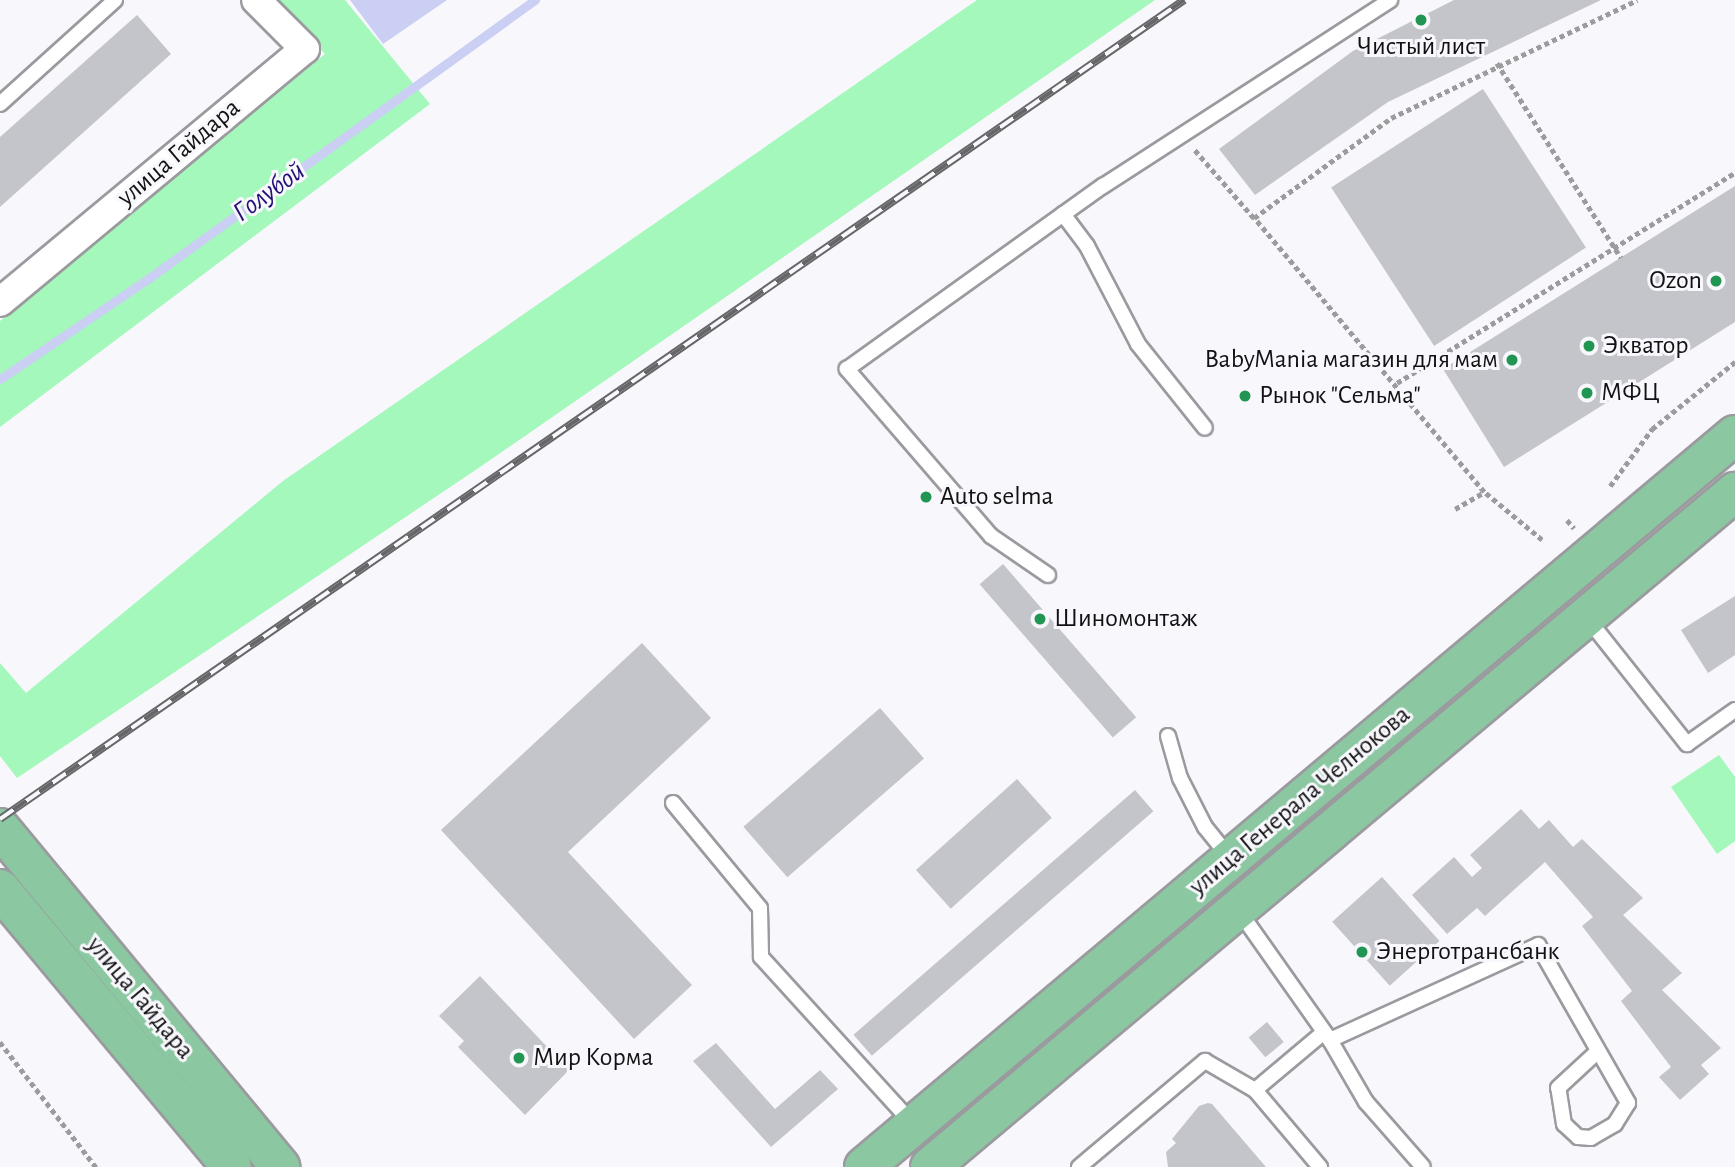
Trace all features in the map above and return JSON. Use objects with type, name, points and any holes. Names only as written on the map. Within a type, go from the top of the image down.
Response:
[{"type":"main road","name":"улица Генерала Челнокова","points":[[864,1167],[1735,435]]},
{"type":"main road","name":"улица Генерала Челнокова","points":[[930,1167],[1735,492]]},
{"type":"main road","points":[[1552,590],[1569,594],[1577,607],[1575,626]]},
{"type":"main road","name":"улица Гайдара","points":[[0,828],[280,1167]]},
{"type":"main road","name":"улица Гайдара","points":[[8,899],[232,1167]]},
{"type":"street","name":"улица Гайдара","points":[[0,302],[305,49],[256,0]]},
{"type":"lane","points":[[0,104],[114,0]]},
{"type":"lane","points":[[1048,575],[991,536],[847,369],[1063,214],[1182,133],[1390,0]]},
{"type":"lane","points":[[1063,214],[1087,246],[1138,344],[1205,428]]},
{"type":"lane","points":[[1575,626],[1687,744],[1735,710]]},
{"type":"lane","points":[[1168,736],[1192,802],[1231,859]]},
{"type":"lane","points":[[673,803],[760,908],[761,957],[914,1125]]},
{"type":"lane","points":[[1238,910],[1327,1036],[1366,1102],[1423,1167]]},
{"type":"lane","points":[[1255,1090],[1327,1036],[1538,945],[1628,1103],[1615,1124],[1591,1138],[1578,1137],[1564,1124],[1558,1088],[1598,1051]]},
{"type":"lane","points":[[1079,1167],[1205,1060],[1255,1090],[1320,1167]]},
{"type":"path","points":[[1254,218],[1391,118],[1497,63],[1637,0]]},
{"type":"path","points":[[1497,63],[1621,258]]},
{"type":"path","points":[[1182,133],[1397,383],[1484,492],[1542,540]]},
{"type":"path","points":[[1397,383],[1735,173]]},
{"type":"path","points":[[1610,486],[1652,429],[1735,362]]},
{"type":"path","points":[[1455,509],[1484,492]]},
{"type":"path","points":[[0,1042],[96,1167]]},
{"type":"green space","points":[[273,0],[345,0],[430,104],[0,427],[0,321],[325,54]]},
{"type":"green space","points":[[977,0],[1155,0],[480,467],[17,778],[0,756],[0,663],[26,693],[283,481]]},
{"type":"green space","points":[[1719,755],[1735,777],[1735,841],[1717,854],[1671,787]]},
{"type":"water","points":[[350,0],[447,0],[383,44]]},
{"type":"building","points":[[1454,0],[1601,0],[1388,102],[1255,195],[1219,149],[1353,51]]},
{"type":"building","points":[[137,15],[171,54],[0,207],[0,137]]},
{"type":"building","points":[[1483,89],[1586,248],[1434,346],[1331,188]]},
{"type":"building","name":"Экватор","points":[[1735,186],[1735,322],[1504,467],[1443,369]]},
{"type":"building","points":[[1003,564],[1136,717],[1113,738],[980,584]]},
{"type":"building","points":[[1735,596],[1735,655],[1708,673],[1681,630]]},
{"type":"building","points":[[642,643],[711,718],[568,852],[692,985],[634,1039],[441,830]]},
{"type":"building","points":[[880,708],[924,759],[787,877],[743,827]]},
{"type":"building","points":[[1017,779],[1052,818],[951,909],[916,870]]},
{"type":"building","points":[[1135,790],[1153,811],[872,1056],[853,1035]]},
{"type":"building","points":[[1521,809],[1539,829],[1549,820],[1573,847],[1582,839],[1643,898],[1623,915],[1682,973],[1662,990],[1721,1048],[1701,1065],[1709,1074],[1680,1100],[1659,1077],[1671,1067],[1621,1001],[1632,991],[1582,926],[1593,917],[1545,862],[1485,916],[1477,908],[1447,934],[1412,895],[1454,857],[1472,877],[1482,868],[1470,855]]},
{"type":"building","points":[[1382,877],[1440,941],[1390,986],[1332,922]]},
{"type":"building","points":[[480,976],[569,1070],[525,1115],[458,1047],[464,1041],[439,1016]]},
{"type":"building","points":[[1267,1022],[1284,1042],[1265,1057],[1249,1037]]},
{"type":"building","points":[[716,1043],[775,1109],[820,1070],[838,1089],[771,1147],[693,1061]]},
{"type":"building","points":[[1212,1104],[1266,1167],[1168,1167],[1166,1152],[1176,1143],[1172,1139],[1199,1106]]},
{"type":"waterway","name":"Голубой","points":[[0,379],[145,281],[535,0]]},
{"type":"railway","points":[[0,819],[1184,0]]},
{"type":"place","name":"Чистый лист","points":[[1421,20]]},
{"type":"place","name":"Ozon","points":[[1716,281]]},
{"type":"place","name":"Экватор","points":[[1589,346]]},
{"type":"place","name":"BabyMаnia магазин для мам","points":[[1512,360]]},
{"type":"place","name":"МФЦ","points":[[1587,393]]},
{"type":"place","name":"Рынок \"Сельма\"","points":[[1245,396]]},
{"type":"place","name":"Auto selma","points":[[926,497]]},
{"type":"place","name":"Шиномонтаж","points":[[1040,619]]},
{"type":"place","name":"Энерготрансбанк","points":[[1362,952]]},
{"type":"place","name":"Мир Корма","points":[[519,1058]]}]
